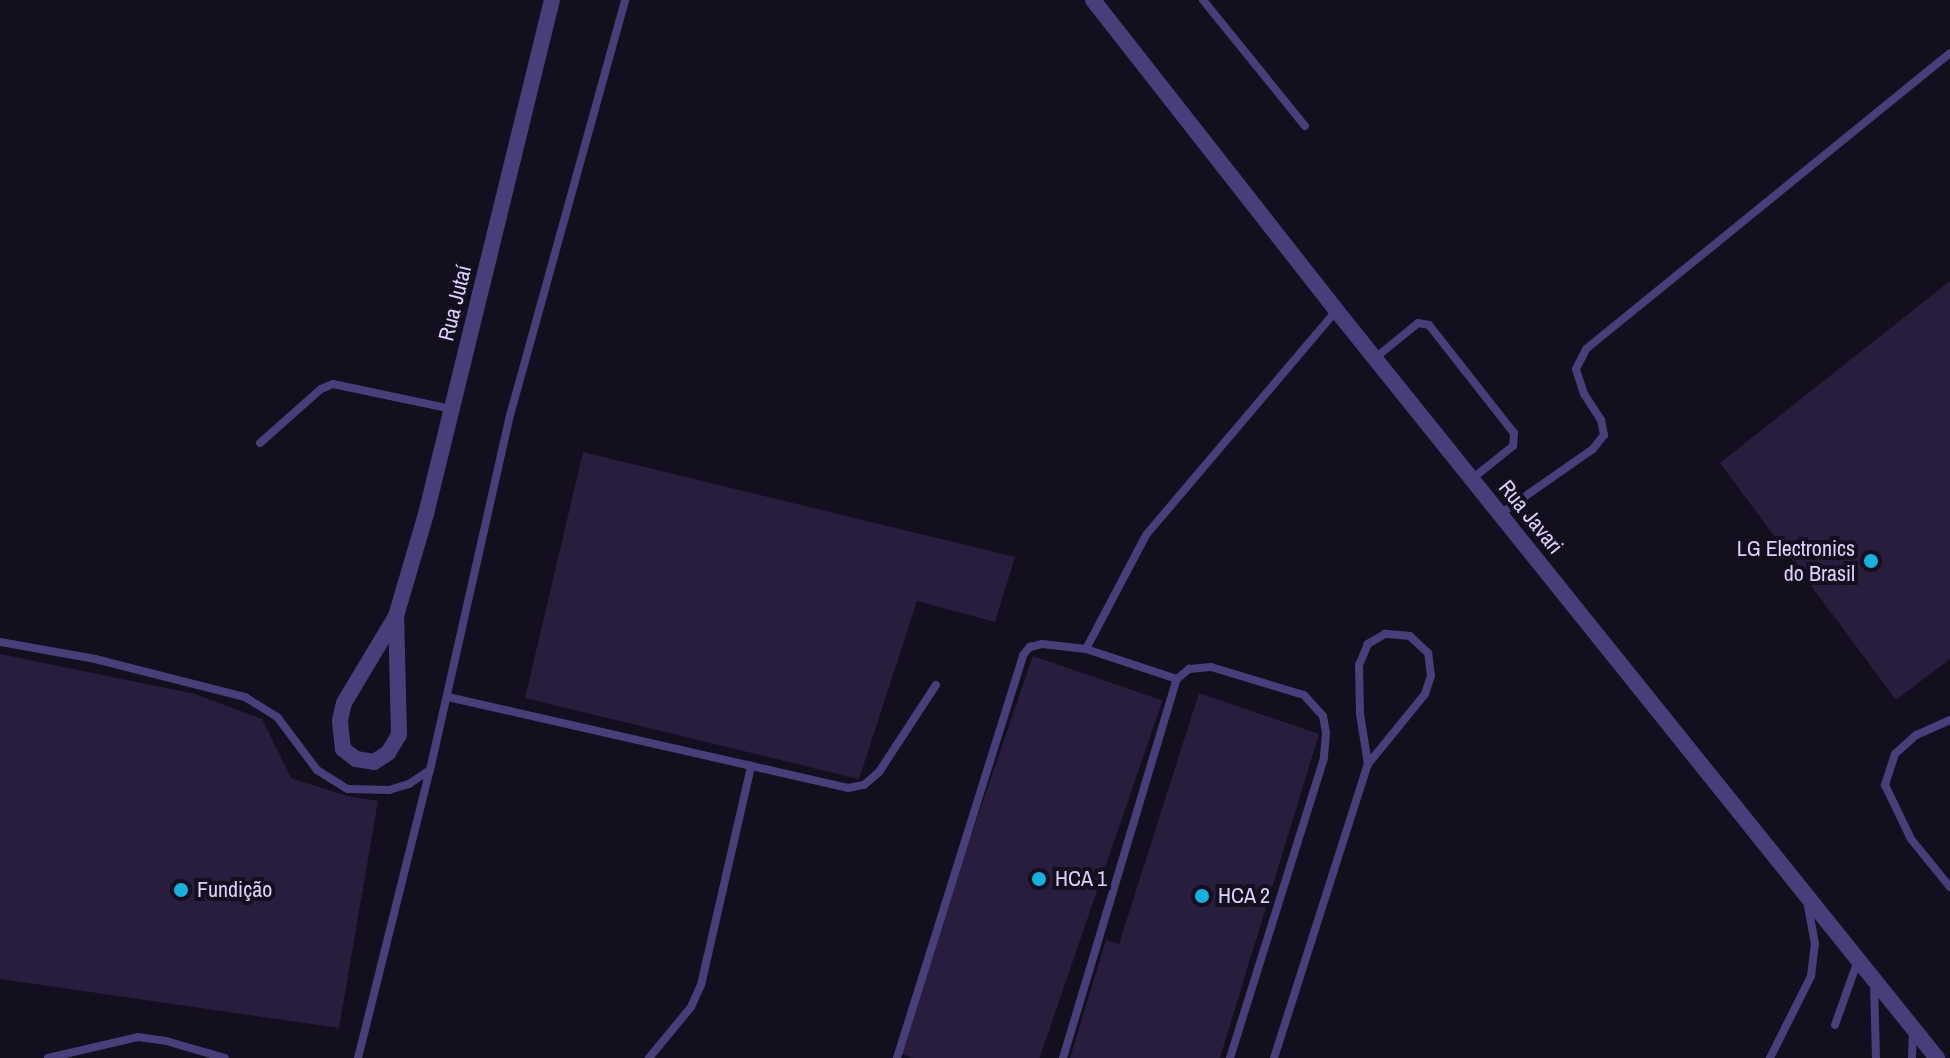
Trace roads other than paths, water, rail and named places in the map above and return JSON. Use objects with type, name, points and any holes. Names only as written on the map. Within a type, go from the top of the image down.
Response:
[{"type":"street","name":"Rua Jutaí","points":[[396,616],[399,735],[388,753],[374,762],[356,759],[343,749],[340,721],[344,703],[396,616],[452,409],[552,0]]},
{"type":"street","name":"Rua Javari","points":[[1093,0],[1336,310],[1937,1058]]},
{"type":"lane","points":[[358,1058],[448,697],[509,419],[625,0]]},
{"type":"lane","points":[[1203,0],[1305,126]]},
{"type":"lane","points":[[1500,514],[1593,449],[1604,435],[1601,420],[1584,394],[1576,369],[1586,349],[1950,53]]},
{"type":"lane","points":[[1086,649],[1146,535],[1336,310]]},
{"type":"lane","points":[[1375,358],[1418,323],[1429,325],[1514,433],[1513,446],[1472,479]]},
{"type":"lane","points":[[260,443],[321,389],[333,384],[452,409]]},
{"type":"lane","points":[[1274,1058],[1368,764],[1425,694],[1431,676],[1428,653],[1410,636],[1385,634],[1368,644],[1359,665],[1360,714],[1368,764]]},
{"type":"lane","points":[[0,642],[95,659],[245,697],[278,718],[317,770],[348,789],[389,790],[409,784],[430,770]]},
{"type":"lane","points":[[897,1058],[1023,655],[1030,647],[1042,644],[1086,649],[1177,679]]},
{"type":"lane","points":[[1063,1058],[1177,679],[1189,669],[1211,667],[1304,695],[1323,716],[1326,733],[1324,758],[1230,1058]]},
{"type":"lane","points":[[448,697],[848,788],[864,785],[879,772],[936,685]]},
{"type":"lane","points":[[1950,720],[1916,735],[1895,754],[1885,785],[1911,839],[1950,887]]},
{"type":"lane","points":[[649,1058],[691,1007],[701,985],[751,766]]},
{"type":"lane","points":[[1770,1058],[1811,976],[1815,944],[1805,893]]},
{"type":"lane","points":[[1835,1025],[1849,995],[1859,958]]},
{"type":"lane","points":[[1874,978],[1876,1058]]},
{"type":"lane","points":[[1912,1058],[1913,1025]]},
{"type":"lane","points":[[48,1058],[138,1037],[166,1041],[225,1058]]},
{"type":"place","name":"LG Electronics do Brasil","points":[[1871,561]]},
{"type":"place","name":"HCA 1","points":[[1039,879]]},
{"type":"place","name":"Fundição","points":[[181,890]]},
{"type":"place","name":"HCA 2","points":[[1202,896]]}]
